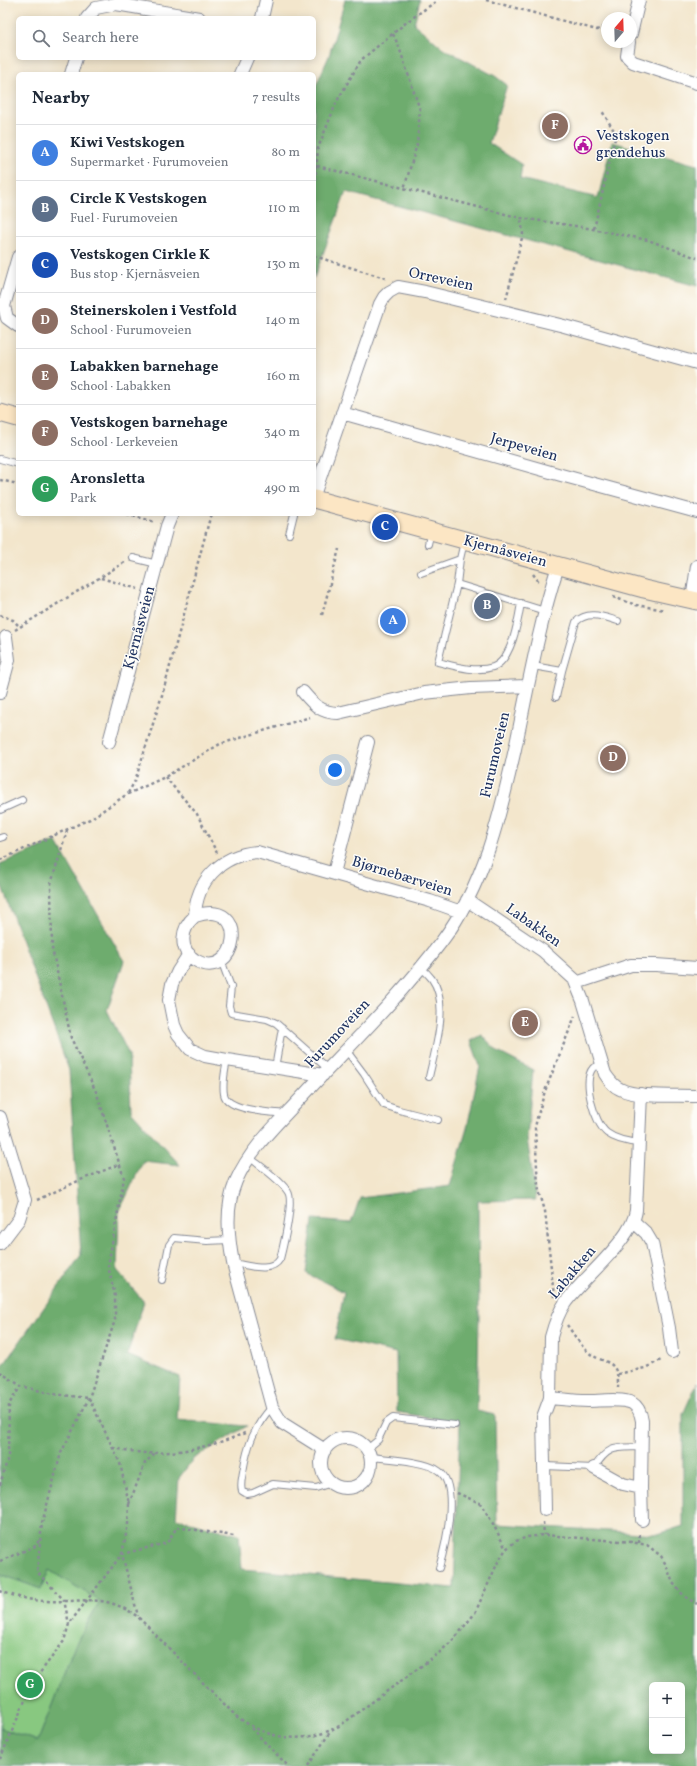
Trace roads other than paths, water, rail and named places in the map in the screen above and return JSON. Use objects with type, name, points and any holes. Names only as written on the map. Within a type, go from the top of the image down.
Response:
[{"type":"main road","points":[[0,413],[16,417]]},
{"type":"main road","name":"Kjernåsveien","points":[[316,500],[429,538],[465,541],[644,589],[695,601]]},
{"type":"street","points":[[262,16],[266,0]]},
{"type":"street","points":[[636,12],[639,0]]},
{"type":"street","points":[[89,16],[96,8],[116,4],[187,16]]},
{"type":"street","points":[[628,48],[627,56],[633,62],[697,83]]},
{"type":"street","points":[[72,72],[75,60]]},
{"type":"street","points":[[241,72],[246,60]]},
{"type":"street","points":[[16,264],[4,306],[8,318],[16,324]]},
{"type":"street","name":"Orreveien","points":[[316,489],[380,304],[384,297],[395,288],[426,292],[503,311],[697,363]]},
{"type":"street","name":"Jerpeveien","points":[[342,413],[697,512]]},
{"type":"street","name":"Kjernåsveien","points":[[109,742],[167,526],[171,516]]},
{"type":"street","name":"Furumoveien","points":[[325,1450],[282,1423],[272,1407],[233,1263],[228,1224],[231,1196],[236,1180],[257,1146],[421,968],[443,940],[467,900],[491,846],[505,794],[545,611],[558,566]]},
{"type":"street","points":[[695,601],[697,566]]},
{"type":"street","points":[[0,693],[9,660],[6,637]]},
{"type":"street","points":[[303,692],[312,703],[323,711],[330,713],[362,708],[424,693],[471,688],[528,686]]},
{"type":"street","name":"Bjørnebærveien","points":[[334,873],[368,742]]},
{"type":"street","name":"Bjørnebærveien","points":[[189,954],[185,948],[183,934],[190,921],[195,916],[196,903],[200,890],[212,873],[223,864],[239,855],[257,852],[430,901],[460,912]]},
{"type":"street","name":"Labakken","points":[[467,900],[543,951],[567,971],[576,983],[602,1064],[611,1084],[622,1090],[641,1094],[697,1096]]},
{"type":"street","points":[[195,916],[205,913],[215,913],[224,918],[231,925],[234,935],[233,945],[228,954],[221,960],[214,963],[200,962],[189,954],[178,971],[170,995],[170,1006],[174,1025],[182,1041],[190,1049],[205,1056],[275,1068],[326,1072]]},
{"type":"street","points":[[576,983],[631,965],[697,968]]},
{"type":"street","name":"Labakken","points":[[545,1510],[545,1466],[542,1446],[543,1417],[550,1398],[551,1337],[559,1314],[571,1296],[620,1242],[634,1222],[636,1210],[641,1094]]},
{"type":"street","points":[[0,1117],[23,1190],[24,1207],[19,1219],[0,1244]]},
{"type":"street","points":[[634,1222],[646,1233],[652,1243],[669,1328],[672,1352]]},
{"type":"street","points":[[550,1398],[618,1400],[631,1402],[639,1410],[642,1421],[642,1520]]},
{"type":"street","points":[[349,1438],[356,1440],[369,1453],[371,1466],[369,1474],[364,1481],[356,1486],[348,1488],[332,1484],[323,1472],[322,1457],[325,1450],[336,1440],[349,1438]]},
{"type":"street","points":[[594,1468],[623,1484],[641,1488]]},
{"type":"lane","points":[[0,459],[16,463]]},
{"type":"lane","points":[[289,534],[294,516]]},
{"type":"lane","points":[[465,541],[460,559],[457,584],[438,662],[481,669],[494,667],[504,657],[512,642],[521,603]]},
{"type":"lane","points":[[133,558],[157,564]]},
{"type":"lane","points":[[421,573],[460,559]]},
{"type":"lane","points":[[457,584],[545,611]]},
{"type":"lane","points":[[556,697],[573,628],[576,622],[581,616],[592,615],[618,621]]},
{"type":"lane","points":[[533,666],[562,671]]},
{"type":"lane","points":[[0,810],[22,800]]},
{"type":"lane","points":[[221,960],[231,987],[229,1006],[231,1013],[271,1020],[282,1028],[326,1072]]},
{"type":"lane","points":[[421,968],[433,980],[440,1005],[439,1024],[430,1077]]},
{"type":"lane","points":[[275,1068],[282,1028]]},
{"type":"lane","points":[[346,1050],[384,1104],[399,1110],[438,1120]]},
{"type":"lane","points":[[227,1060],[224,1084],[224,1095],[227,1101],[240,1108],[286,1114]]},
{"type":"lane","points":[[602,1064],[593,1068],[588,1077],[593,1111],[596,1118],[608,1134],[617,1138],[639,1143]]},
{"type":"lane","points":[[233,1263],[267,1267],[277,1264],[280,1259],[290,1206],[290,1196],[284,1187],[249,1157]]},
{"type":"lane","points":[[162,1280],[169,1245],[174,1238],[206,1241],[229,1240]]},
{"type":"lane","points":[[272,1407],[256,1429],[246,1454],[241,1489],[244,1493],[253,1493],[273,1484],[316,1488],[332,1484]]},
{"type":"lane","points":[[439,1568],[447,1539],[449,1516],[448,1489],[441,1472],[432,1467],[369,1453],[378,1440],[386,1423],[393,1418],[455,1425]]},
{"type":"lane","points":[[545,1466],[594,1468],[600,1457],[606,1451],[613,1448],[642,1447]]},
{"type":"place","name":"Vestskogen barnehage","points":[[555,126]]},
{"type":"place","name":"Vestskogen grendehus","points":[[583,145]]},
{"type":"place","name":"Vestskogen Cirkle K","points":[[385,527]]},
{"type":"place","name":"Circle K Vestskogen","points":[[487,606]]},
{"type":"place","name":"Kiwi Vestskogen","points":[[393,621]]},
{"type":"place","name":"Steinerskolen i Vestfold","points":[[613,758]]},
{"type":"place","name":"Labakken barnehage","points":[[525,1023]]},
{"type":"place","name":"Aronsletta","points":[[30,1685]]}]
